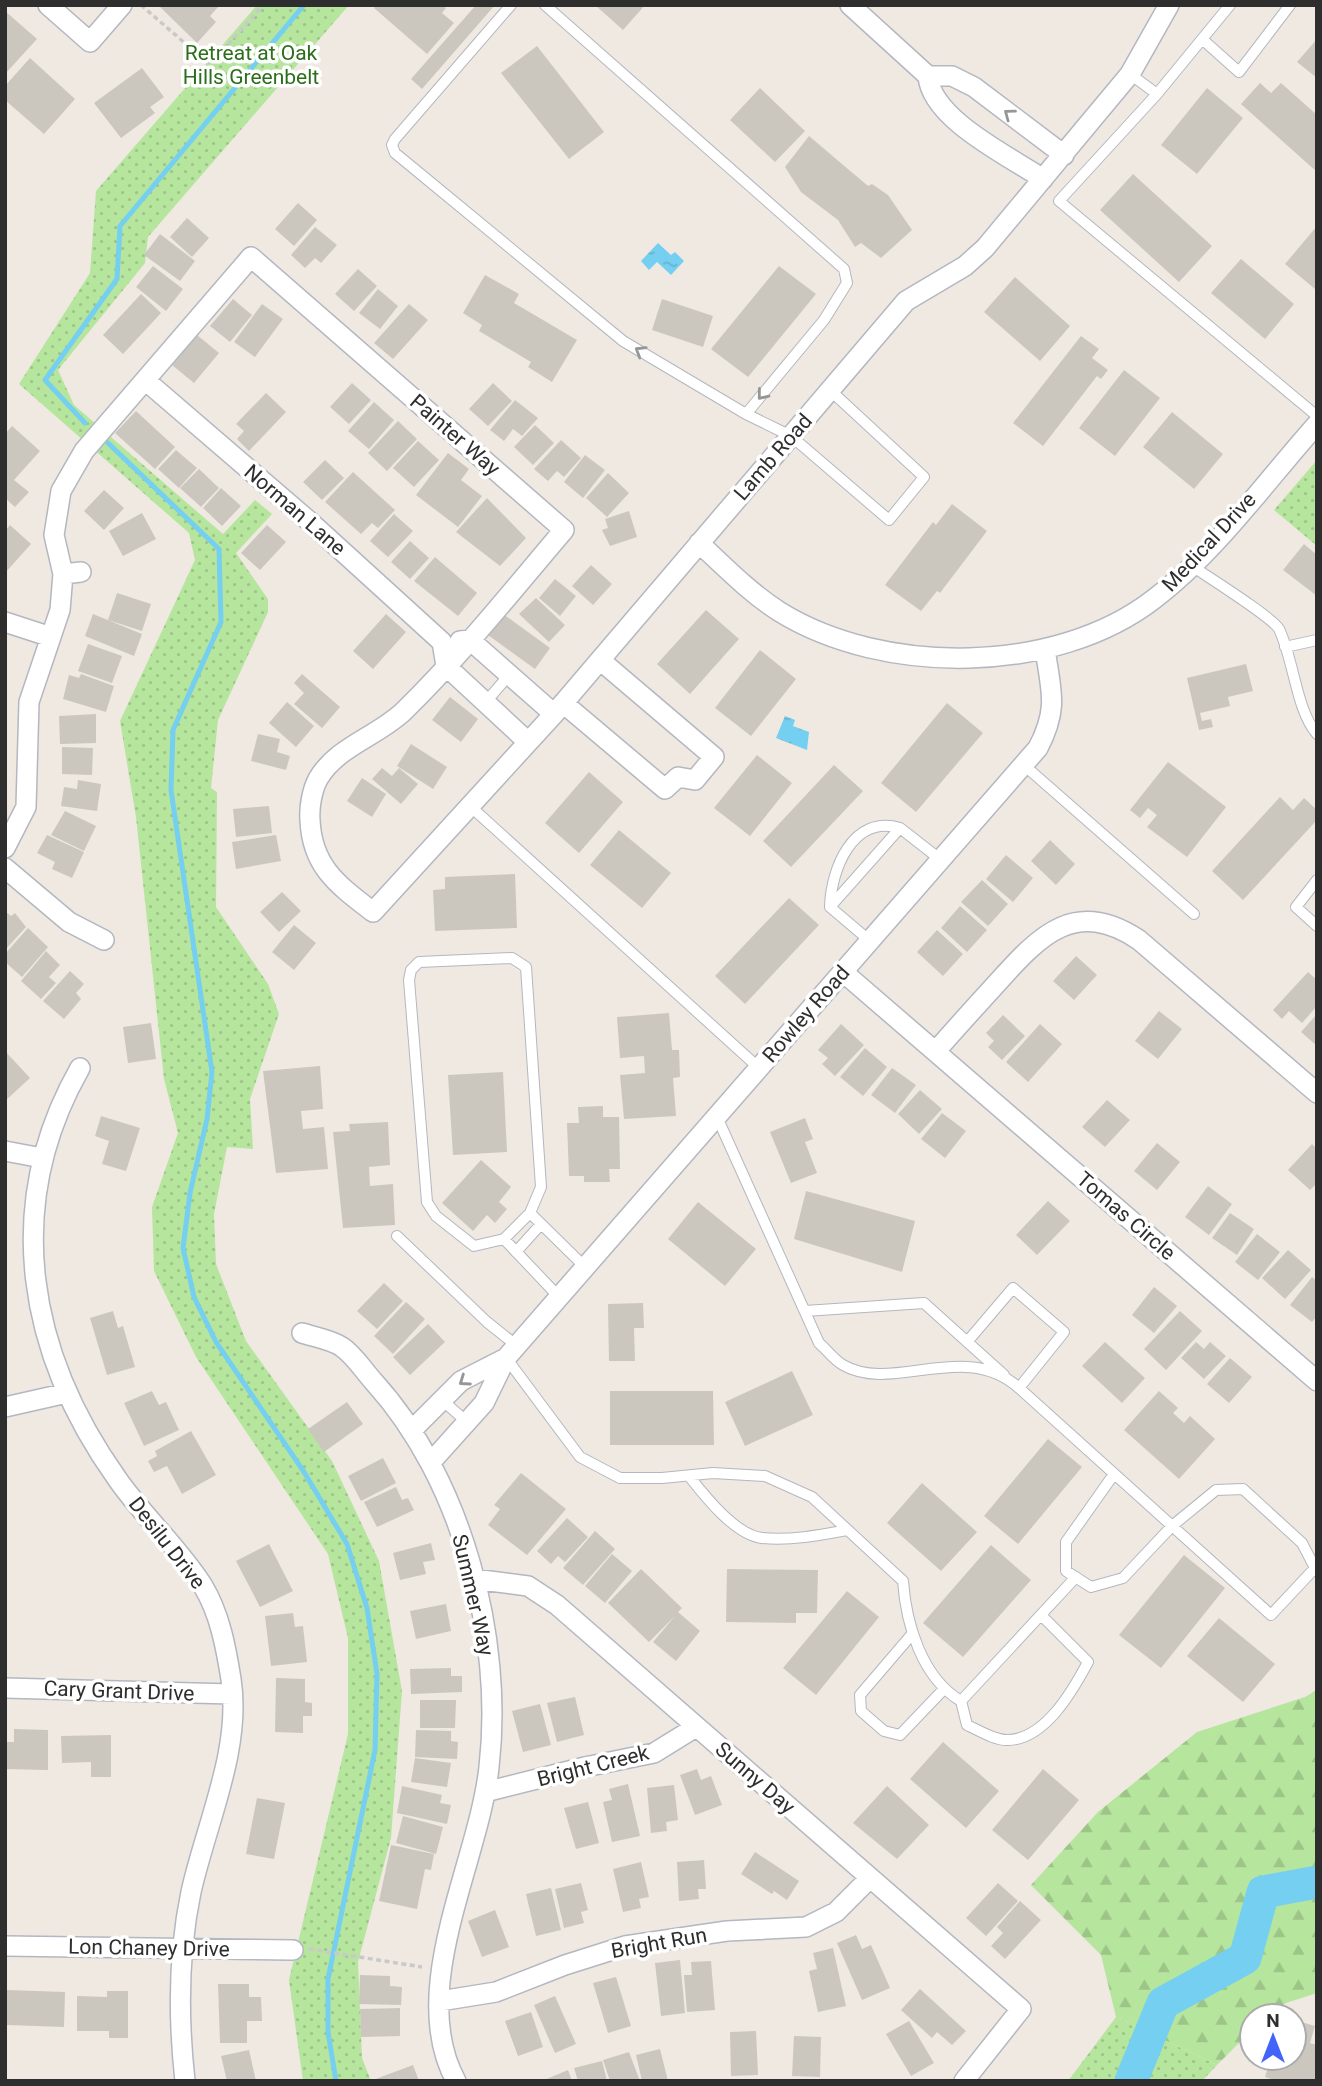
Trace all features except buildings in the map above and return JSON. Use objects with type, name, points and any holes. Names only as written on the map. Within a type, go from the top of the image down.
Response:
[{"type":"street","points":[[48,5],[90,42],[122,5]]},
{"type":"street","points":[[850,5],[928,76],[952,76],[974,87],[1064,155]]},
{"type":"street","name":"Lamb Road","points":[[373,912],[600,660],[906,301],[965,266],[985,248],[1130,74],[1169,5]]},
{"type":"street","points":[[928,76],[929,90],[947,115],[1043,179]]},
{"type":"street","name":"Painter Way","points":[[5,848],[26,807],[29,702],[72,573],[54,535],[61,491],[84,450],[251,257],[564,530],[404,712],[370,738],[343,752],[318,779],[309,810],[311,843],[324,869],[373,912]]},
{"type":"street","name":"Norman Lane","points":[[145,380],[309,521],[442,642]]},
{"type":"street","name":"Medical Drive","points":[[699,543],[749,589],[781,612],[846,641],[916,656],[951,658],[1015,655],[1045,649],[1118,621],[1154,600],[1192,566],[1317,424]]},
{"type":"street","points":[[5,622],[51,637]]},
{"type":"street","points":[[528,742],[446,666],[442,642],[470,640],[509,675],[558,708],[665,789],[678,777],[695,780],[714,757],[600,660]]},
{"type":"street","name":"Rowley Road","points":[[431,1462],[484,1403],[512,1352],[1025,766],[1051,724],[1053,702],[1045,649]]},
{"type":"street","points":[[5,868],[69,922],[104,940]]},
{"type":"street","points":[[936,1051],[1026,950],[1045,933],[1074,922],[1099,921],[1118,926],[1139,940],[1317,1093]]},
{"type":"street","name":"Tomas Circle","points":[[843,972],[1317,1381]]},
{"type":"street","name":"Desilu Drive","points":[[80,1068],[59,1110],[35,1190],[32,1249],[36,1296],[67,1393],[96,1448],[203,1587],[223,1637],[232,1693],[223,1770],[194,1881],[182,1948],[180,2020],[185,2081]]},
{"type":"street","points":[[5,1151],[43,1158]]},
{"type":"street","name":"Summer Way","points":[[302,1333],[342,1346],[412,1430],[431,1462],[450,1505],[474,1579],[488,1648],[492,1703],[485,1792],[442,1970],[440,2038],[456,2081]]},
{"type":"street","name":"Rowley Road","points":[[412,1430],[461,1381],[512,1352]]},
{"type":"street","points":[[5,1407],[67,1393]]},
{"type":"street","name":"Sunny Day","points":[[474,1579],[528,1586],[556,1605],[869,1880],[1021,2009],[964,2081]]},
{"type":"street","name":"Cary Grant Drive","points":[[5,1688],[232,1693]]},
{"type":"street","name":"Bright Creek","points":[[485,1792],[585,1767],[654,1754],[696,1727]]},
{"type":"street","name":"Bright Run","points":[[440,2001],[496,1992],[565,1965],[625,1946],[727,1931],[806,1927],[836,1912],[869,1880]]},
{"type":"street","name":"Lon Chaney Drive","points":[[5,1945],[299,1949]]},
{"type":"lane","points":[[511,5],[392,145],[395,153],[623,341],[747,414],[791,436],[889,520],[924,477],[831,391]]},
{"type":"lane","points":[[545,5],[844,269],[847,283],[824,320],[747,414]]},
{"type":"lane","points":[[1230,5],[1157,94],[1059,201],[1317,416]]},
{"type":"lane","points":[[1202,39],[1240,72],[1290,5]]},
{"type":"lane","points":[[1130,74],[1157,94]]},
{"type":"lane","points":[[1192,566],[1278,626],[1298,685],[1306,722],[1317,734]]},
{"type":"lane","points":[[1285,647],[1317,640]]},
{"type":"lane","points":[[485,703],[509,675]]},
{"type":"lane","points":[[1025,766],[1194,914]]},
{"type":"lane","points":[[470,806],[759,1068]]},
{"type":"lane","points":[[831,907],[835,870],[846,849],[870,827],[887,824],[900,828],[942,860]]},
{"type":"lane","points":[[831,907],[900,828]]},
{"type":"lane","points":[[1317,880],[1296,907],[1317,926]]},
{"type":"lane","points":[[831,907],[870,941]]},
{"type":"lane","points":[[512,958],[526,967],[541,1187],[530,1213],[504,1239],[474,1247],[436,1216],[427,1202],[409,980],[411,970],[419,962],[512,958]]},
{"type":"lane","points":[[717,1116],[819,1343],[844,1365],[879,1374],[932,1367],[978,1368],[1006,1377]]},
{"type":"lane","points":[[530,1213],[585,1267]]},
{"type":"lane","points":[[516,1252],[541,1224]]},
{"type":"lane","points":[[397,1236],[487,1322],[512,1352],[580,1457],[620,1478],[713,1473],[765,1476],[812,1497],[903,1581],[905,1609],[913,1633],[943,1690],[961,1701],[967,1725],[1006,1741],[1033,1735],[1075,1686],[1088,1662],[1041,1615]]},
{"type":"lane","points":[[504,1239],[559,1297]]},
{"type":"lane","points":[[967,1342],[1013,1288],[1064,1332],[1019,1388]]},
{"type":"lane","points":[[804,1311],[924,1303],[1019,1388],[1114,1474],[1172,1526],[1271,1615],[1315,1567],[1302,1543],[1244,1489],[1216,1490],[1172,1526],[1123,1578],[1091,1587],[1066,1571],[1066,1542],[1114,1474]]},
{"type":"lane","points":[[442,1400],[467,1422]]},
{"type":"lane","points":[[689,1475],[718,1513],[759,1538],[815,1536],[848,1530]]},
{"type":"lane","points":[[961,1701],[1076,1577]]},
{"type":"lane","points":[[913,1633],[860,1695],[861,1711],[884,1731],[900,1735],[943,1690]]},
{"type":"path","points":[[141,5],[210,65],[263,5]]},
{"type":"path","points":[[299,1949],[442,1970]]},
{"type":"green space","name":"Retreat at Oak Hills Greenbelt","points":[[257,5],[349,5],[148,237],[145,263],[58,370],[74,405],[223,534],[255,500],[272,514],[236,553],[268,599],[268,612],[218,720],[211,788],[217,792],[216,907],[268,984],[279,1014],[250,1099],[253,1149],[227,1147],[214,1214],[216,1264],[246,1341],[332,1461],[379,1561],[402,1691],[391,1838],[358,1962],[362,2058],[371,2081],[303,2081],[289,1980],[348,1734],[348,1638],[328,1554],[196,1357],[154,1271],[152,1207],[178,1133],[164,1079],[136,817],[120,721],[195,560],[189,533],[19,384],[90,273],[96,191]]},
{"type":"green space","points":[[1317,460],[1317,546],[1274,510]]},
{"type":"green space","points":[[1317,1690],[1317,1993],[1289,2002],[1238,2002],[1238,2044],[1217,2065],[1116,2017],[1101,1955],[1031,1885],[1098,1812],[1197,1732],[1305,1697]]},
{"type":"green space","points":[[1116,2017],[1217,2065],[1202,2081],[1068,2081]]},
{"type":"water","points":[[658,243],[671,255],[675,252],[684,261],[671,275],[657,262],[649,270],[641,261]]},
{"type":"water","points":[[785,716],[795,720],[793,726],[809,732],[807,750],[776,738]]},
{"type":"waterway","points":[[85,423],[45,380],[117,279],[120,226],[304,5]]},
{"type":"waterway","points":[[108,443],[219,549],[221,622],[173,730],[171,790],[212,1072],[207,1119],[190,1193],[183,1248],[194,1297],[216,1342],[304,1472],[347,1544],[367,1608],[377,1674],[375,1750],[328,1979],[328,2032],[336,2081]]},
{"type":"waterway","points":[[1131,2081],[1163,2003],[1245,1958],[1263,1892],[1317,1882]]}]
